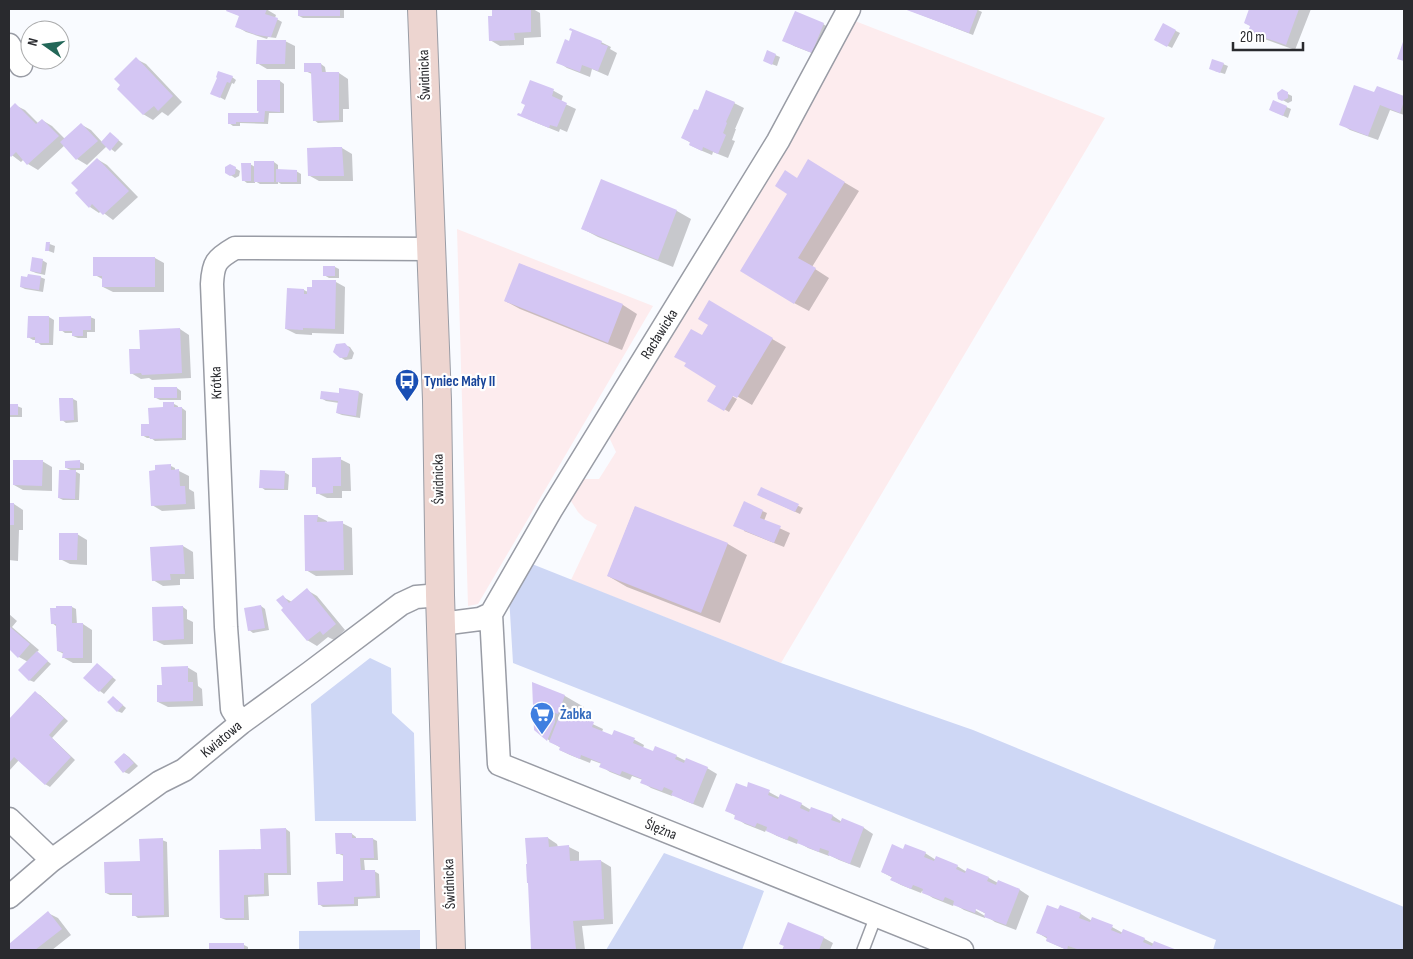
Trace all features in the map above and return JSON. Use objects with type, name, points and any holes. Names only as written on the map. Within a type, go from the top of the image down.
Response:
[{"type":"street","name":"Świdnicka","points":[[422,9],[437,400],[440,595],[451,950]]},
{"type":"street","name":"Racławicka","points":[[491,614],[556,502],[778,141],[849,9]]},
{"type":"street","points":[[9,45],[20,63]]},
{"type":"street","name":"Krótka","points":[[241,722],[232,709],[226,627],[212,284],[213,269],[221,256],[235,248],[431,250]]},
{"type":"street","name":"Kwiatowa","points":[[9,897],[52,860],[160,782],[184,770],[241,722],[400,604],[416,597],[440,595]]},
{"type":"street","points":[[442,624],[480,619],[491,614]]},
{"type":"street","name":"Ślężna","points":[[491,614],[499,764],[962,950]]},
{"type":"street","points":[[9,819],[52,860]]},
{"type":"lane","points":[[863,950],[876,916]]},
{"type":"shaded area","points":[[855,21],[1105,118],[781,663],[571,580],[597,525],[585,519],[569,498],[581,479],[599,479],[616,452],[608,435]]},
{"type":"shaded area","points":[[457,229],[653,306],[478,604],[468,606]]},
{"type":"shaded area","points":[[527,562],[781,663],[973,730],[1404,907],[1404,950],[1213,950],[1216,940],[513,663],[509,596]]},
{"type":"shaded area","points":[[370,658],[391,668],[392,713],[414,733],[416,821],[315,821],[311,704]]},
{"type":"shaded area","points":[[664,853],[764,891],[742,950],[606,950]]},
{"type":"shaded area","points":[[420,930],[420,950],[299,950],[299,931]]},
{"type":"building","points":[[227,9],[267,9],[265,14],[278,18],[271,37],[257,35],[235,27],[239,16],[226,11]]},
{"type":"building","points":[[298,9],[340,9],[340,16],[298,16]]},
{"type":"building","points":[[492,9],[531,9],[531,32],[514,33],[515,40],[489,41],[488,16],[492,16]]},
{"type":"building","points":[[904,9],[978,9],[969,33]]},
{"type":"building","points":[[1249,9],[1299,9],[1286,45],[1248,32],[1250,26],[1244,23]]},
{"type":"building","points":[[795,11],[824,23],[812,53],[782,41]]},
{"type":"building","points":[[1163,23],[1176,30],[1167,47],[1154,40]]},
{"type":"building","points":[[570,28],[602,41],[601,44],[608,46],[598,71],[582,65],[580,72],[556,63],[565,39],[569,41],[572,31],[569,30]]},
{"type":"building","points":[[1404,39],[1404,61],[1397,59]]},
{"type":"building","points":[[257,40],[286,40],[285,64],[256,64]]},
{"type":"building","points":[[767,50],[776,54],[772,65],[763,61]]},
{"type":"building","points":[[136,57],[173,96],[158,111],[154,106],[143,115],[117,89],[120,85],[114,79]]},
{"type":"building","points":[[1212,59],[1224,63],[1220,73],[1209,69]]},
{"type":"building","points":[[304,63],[321,63],[322,72],[339,72],[339,120],[313,121],[311,72],[304,72]]},
{"type":"building","points":[[218,71],[233,76],[230,83],[227,82],[220,98],[210,94]]},
{"type":"building","points":[[257,80],[280,80],[280,112],[265,111],[264,122],[236,122],[236,124],[228,124],[228,113],[258,113]]},
{"type":"building","points":[[530,80],[554,89],[552,96],[567,103],[557,127],[550,125],[549,128],[517,115],[518,113],[521,114],[525,105],[521,103]]},
{"type":"building","points":[[1354,85],[1374,92],[1377,86],[1404,96],[1400,113],[1380,105],[1368,136],[1339,125]]},
{"type":"building","points":[[1282,89],[1288,92],[1288,98],[1282,101],[1278,99],[1277,93]]},
{"type":"building","points":[[706,90],[735,102],[726,122],[723,133],[726,135],[718,154],[703,147],[702,151],[689,145],[690,142],[681,138],[694,109],[698,110]]},
{"type":"building","points":[[1273,100],[1287,106],[1283,116],[1269,110]]},
{"type":"building","points":[[15,103],[36,124],[42,119],[59,136],[27,165],[16,152],[11,157],[9,155],[9,109]]},
{"type":"building","points":[[81,123],[98,141],[76,160],[60,142]]},
{"type":"building","points":[[110,132],[119,140],[110,151],[101,142]]},
{"type":"building","points":[[342,147],[344,176],[308,176],[307,148]]},
{"type":"building","points":[[97,158],[129,191],[103,215],[92,204],[89,208],[75,193],[78,190],[71,183]]},
{"type":"building","points":[[808,159],[845,182],[798,258],[816,268],[794,304],[740,271],[787,194],[775,186],[785,170],[797,178]]},
{"type":"building","points":[[254,161],[274,161],[274,182],[254,182]]},
{"type":"building","points":[[241,163],[251,163],[251,181],[242,181]]},
{"type":"building","points":[[230,164],[236,167],[235,174],[230,176],[225,173],[225,167]]},
{"type":"building","points":[[276,169],[297,170],[297,182],[276,182]]},
{"type":"building","points":[[601,179],[677,210],[658,260],[581,229]]},
{"type":"building","points":[[46,242],[50,242],[49,251],[45,251]]},
{"type":"building","points":[[32,257],[43,259],[41,273],[30,271]]},
{"type":"building","points":[[93,257],[155,257],[155,287],[102,287],[102,276],[93,276]]},
{"type":"building","points":[[519,263],[623,304],[608,343],[504,301]]},
{"type":"building","points":[[323,266],[335,266],[335,276],[323,276]]},
{"type":"building","points":[[28,274],[41,276],[39,290],[20,287],[21,276],[27,277]]},
{"type":"building","points":[[312,280],[336,280],[335,329],[285,329],[287,288],[304,289],[304,294],[307,294],[307,287],[312,287]]},
{"type":"building","points":[[709,300],[773,338],[737,398],[733,396],[724,411],[707,401],[716,386],[684,366],[686,363],[674,357],[691,329],[702,335],[708,325],[698,319]]},
{"type":"building","points":[[28,316],[49,316],[49,343],[35,343],[35,337],[27,338]]},
{"type":"building","points":[[91,316],[91,330],[83,330],[83,336],[72,336],[72,331],[59,331],[59,317]]},
{"type":"building","points":[[180,328],[182,373],[130,374],[129,349],[140,349],[139,330]]},
{"type":"building","points":[[345,343],[350,349],[347,357],[340,358],[333,352],[336,344]]},
{"type":"building","points":[[154,387],[177,387],[177,398],[154,398]]},
{"type":"building","points":[[339,388],[359,391],[356,416],[336,413],[338,401],[320,399],[321,391],[339,393]]},
{"type":"building","points":[[59,398],[73,398],[74,420],[60,421]]},
{"type":"building","points":[[163,402],[174,402],[174,407],[182,407],[182,438],[150,439],[149,436],[141,436],[141,424],[149,424],[148,408],[163,407]]},
{"type":"building","points":[[9,404],[18,404],[18,415],[9,415]]},
{"type":"building","points":[[341,457],[341,486],[333,486],[333,493],[316,494],[316,487],[312,487],[312,458]]},
{"type":"building","points":[[13,460],[43,460],[42,486],[13,485]]},
{"type":"building","points":[[80,460],[80,468],[65,468],[65,461]]},
{"type":"building","points":[[171,464],[171,470],[179,469],[180,486],[185,486],[186,504],[151,506],[149,471],[155,470],[155,465]]},
{"type":"building","points":[[59,470],[76,470],[75,499],[58,498]]},
{"type":"building","points":[[260,470],[285,471],[284,489],[259,488]]},
{"type":"building","points":[[761,487],[799,504],[795,512],[757,495]]},
{"type":"building","points":[[744,501],[763,510],[760,518],[781,526],[774,543],[733,526]]},
{"type":"building","points":[[9,503],[14,503],[14,525],[9,525]]},
{"type":"building","points":[[635,506],[728,543],[701,613],[607,576]]},
{"type":"building","points":[[304,515],[318,515],[317,522],[343,521],[344,570],[305,571]]},
{"type":"building","points":[[59,533],[78,533],[77,560],[59,560]]},
{"type":"building","points":[[183,545],[185,574],[170,574],[171,580],[152,581],[150,547]]},
{"type":"building","points":[[307,588],[336,624],[323,635],[320,631],[307,641],[281,610],[283,608],[276,600],[283,595],[289,603]]},
{"type":"building","points":[[261,605],[265,628],[248,631],[244,608]]},
{"type":"building","points":[[56,606],[72,606],[72,623],[83,623],[83,658],[62,658],[63,652],[57,651],[56,624],[51,624],[50,608],[56,608]]},
{"type":"building","points":[[183,606],[184,639],[153,641],[152,607]]},
{"type":"building","points":[[9,626],[30,644],[18,658],[9,649]]},
{"type":"building","points":[[37,651],[48,661],[29,681],[18,670]]},
{"type":"building","points":[[97,663],[113,677],[99,692],[83,678]]},
{"type":"building","points":[[188,666],[188,682],[193,682],[193,701],[157,702],[157,685],[162,685],[161,667]]},
{"type":"building","points":[[532,682],[565,695],[558,714],[555,713],[555,722],[547,741],[534,730]]},
{"type":"building","points":[[35,691],[64,718],[49,735],[71,757],[45,785],[14,757],[9,763],[9,719]]},
{"type":"building","points":[[113,696],[123,705],[117,712],[107,702]]},
{"type":"building","points":[[560,714],[571,719],[573,714],[594,722],[592,727],[612,735],[614,730],[635,738],[633,743],[653,751],[655,746],[677,755],[675,759],[684,763],[686,758],[708,767],[693,804],[671,795],[673,791],[664,787],[662,791],[640,783],[642,779],[622,771],[620,775],[599,767],[601,763],[581,755],[580,759],[559,750],[560,747],[549,742]]},
{"type":"building","points":[[124,753],[134,763],[123,773],[114,762]]},
{"type":"building","points":[[748,782],[770,790],[768,795],[778,799],[780,794],[802,803],[800,808],[809,812],[811,807],[833,815],[831,820],[840,823],[842,818],[864,827],[850,864],[828,855],[829,851],[820,848],[819,852],[797,843],[798,840],[789,836],[787,840],[766,831],[767,827],[757,823],[755,827],[734,819],[735,815],[725,811],[736,783],[747,787]]},
{"type":"building","points":[[286,828],[287,873],[264,873],[264,894],[244,895],[244,918],[220,918],[219,850],[261,849],[260,829]]},
{"type":"building","points":[[335,833],[352,833],[352,838],[373,838],[374,858],[360,858],[361,870],[375,870],[376,896],[354,897],[354,904],[318,905],[317,882],[343,881],[343,854],[336,854]]},
{"type":"building","points":[[548,837],[549,847],[569,845],[570,861],[601,860],[604,919],[573,921],[576,949],[531,950],[525,838]]},
{"type":"building","points":[[163,838],[164,915],[132,916],[132,893],[105,893],[104,862],[140,861],[139,839]]},
{"type":"building","points":[[892,844],[903,849],[905,844],[926,852],[924,857],[934,861],[936,856],[958,865],[956,869],[965,873],[967,868],[989,877],[987,881],[996,885],[998,880],[1020,889],[1006,925],[984,917],[985,913],[976,909],[975,913],[953,905],[954,901],[945,897],[943,901],[922,893],[923,889],[913,885],[911,889],[890,880],[892,877],[881,872]]},
{"type":"building","points":[[1047,905],[1058,909],[1060,905],[1081,913],[1079,918],[1090,922],[1092,917],[1113,925],[1111,930],[1121,934],[1123,929],[1145,938],[1143,942],[1152,946],[1154,941],[1177,950],[1080,950],[1068,946],[1067,950],[1046,941],[1047,937],[1036,933]]},
{"type":"building","points":[[48,911],[62,929],[35,950],[9,950],[9,944]]},
{"type":"building","points":[[788,922],[824,937],[819,950],[782,950],[784,946],[779,944]]},
{"type":"building","points":[[209,943],[244,943],[244,950],[209,950]]},
{"type":"place","name":"Tyniec Mały II","points":[[407,402]]},
{"type":"place","name":"Żabka","points":[[542,735]]}]
